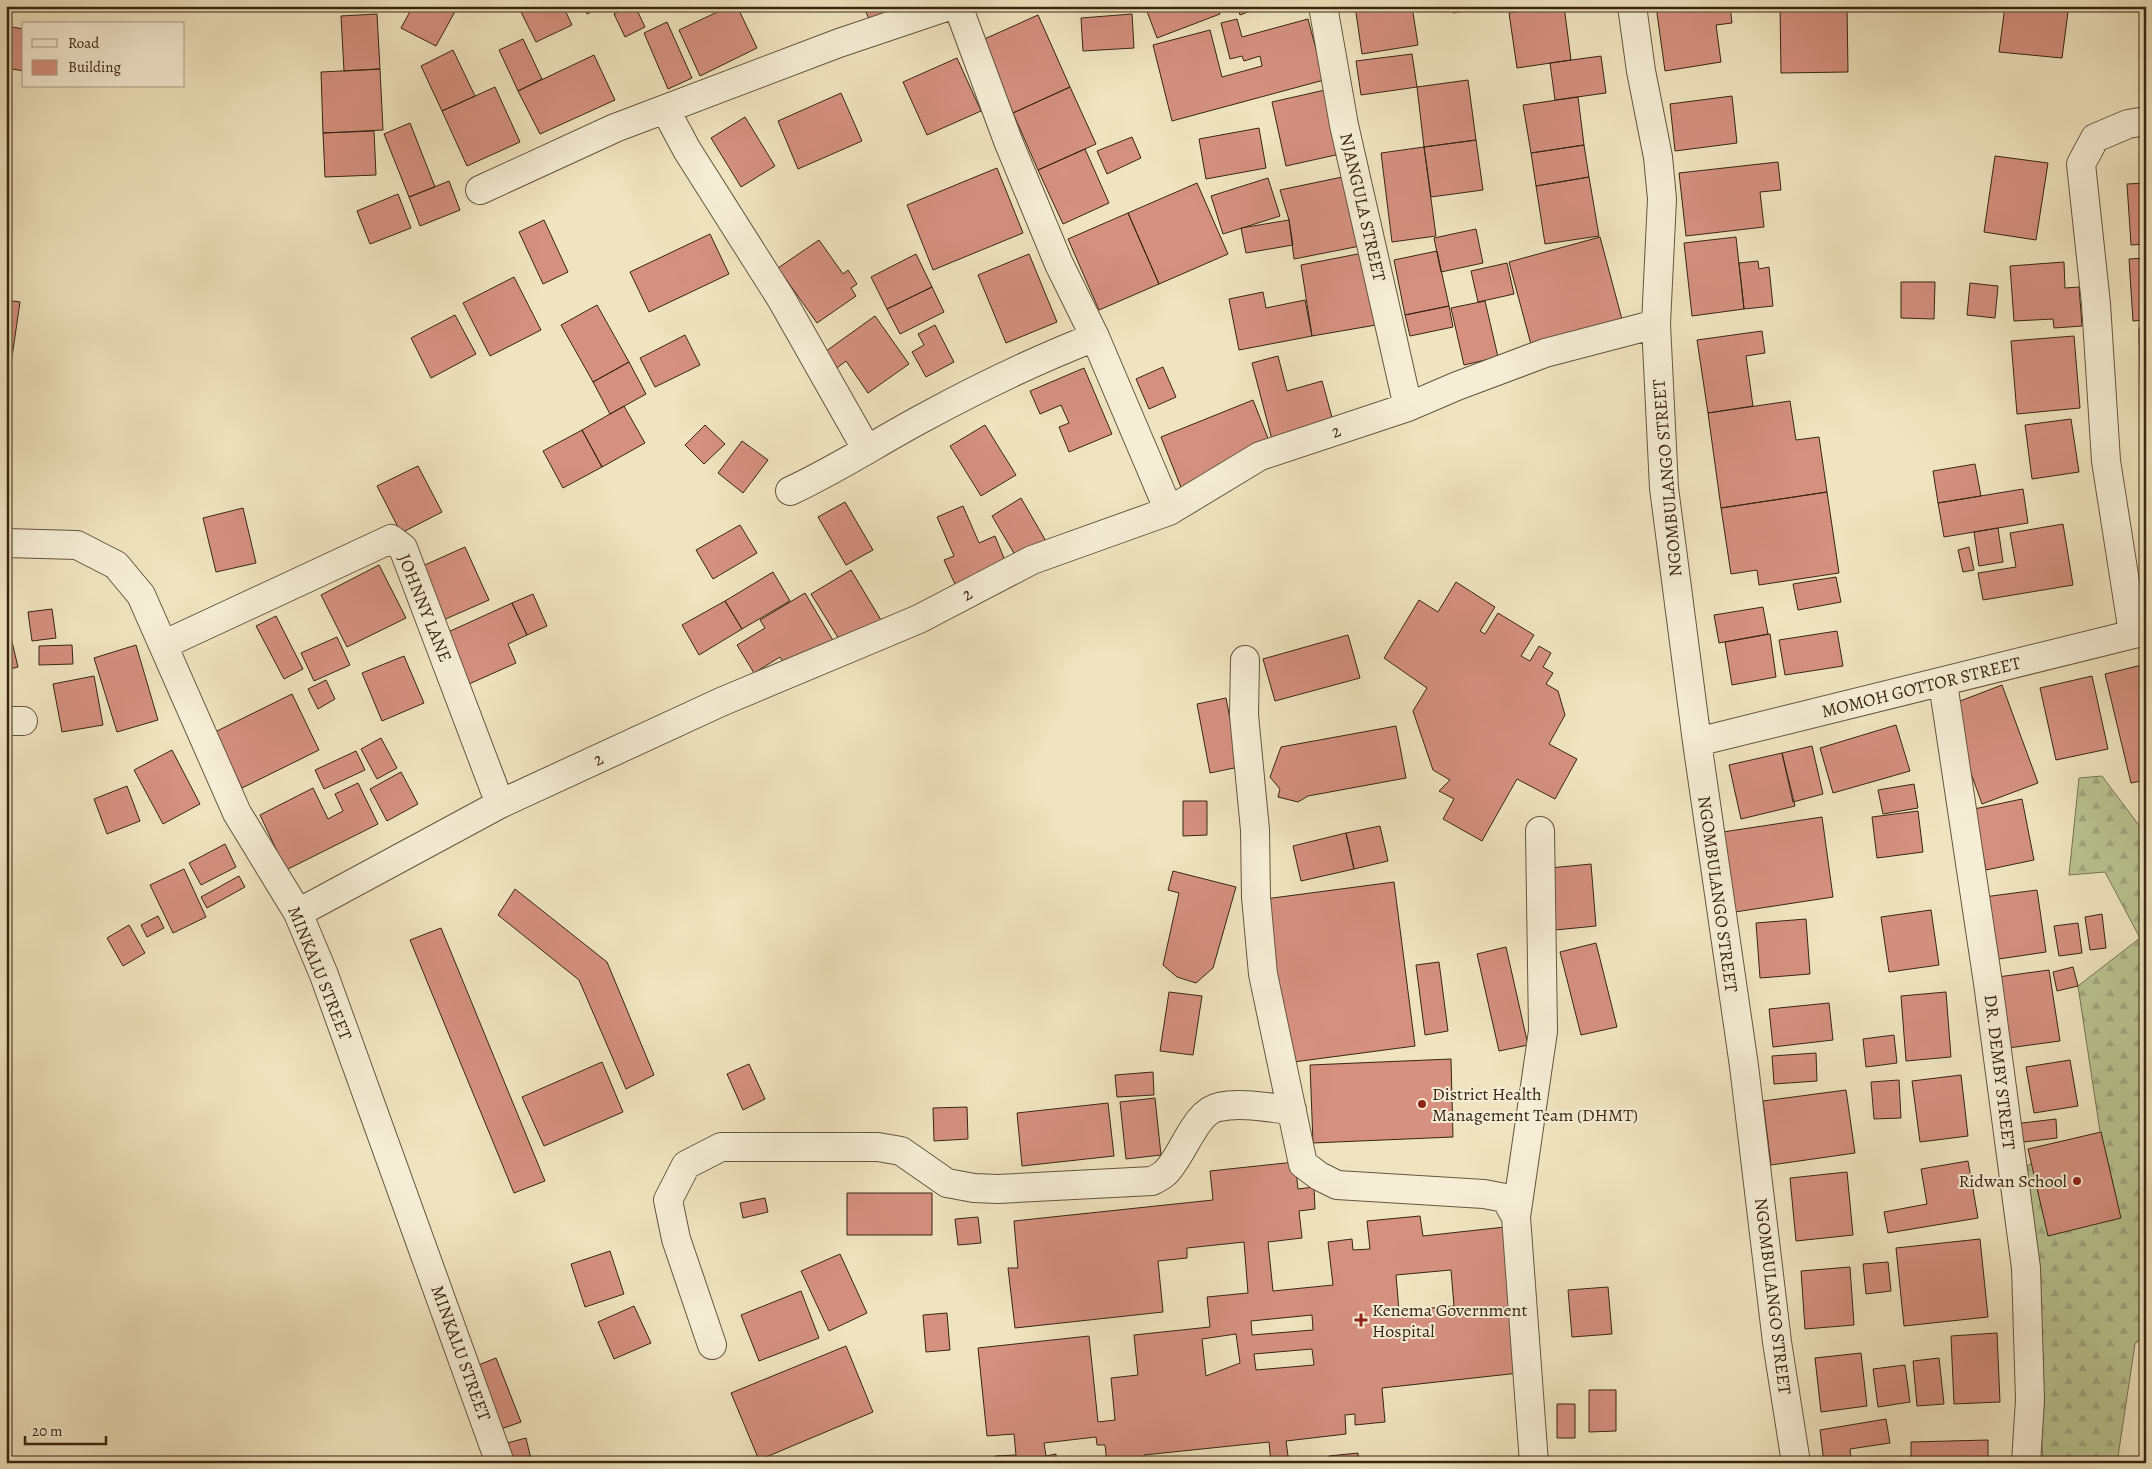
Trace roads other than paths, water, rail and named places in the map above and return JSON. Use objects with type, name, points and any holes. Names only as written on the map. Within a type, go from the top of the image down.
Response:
[{"type":"street","points":[[480,190],[531,168],[586,140],[666,108],[709,94],[839,43],[949,6]]},
{"type":"street","points":[[958,6],[1008,141],[1059,264],[1095,337],[1169,511]]},
{"type":"street","name":"NJANGULA STREET","points":[[1323,6],[1344,125],[1408,407]]},
{"type":"street","name":"NGOMBULANGO STREET","points":[[1632,6],[1641,71],[1658,157],[1662,199],[1656,324],[1664,488],[1696,742],[1746,1085],[1777,1342],[1796,1463]]},
{"type":"street","points":[[666,108],[687,150],[782,300],[868,450]]},
{"type":"street","points":[[2139,632],[2106,461],[2096,304],[2081,164],[2095,138],[2128,124],[2146,121]]},
{"type":"street","name":"2","points":[[298,913],[500,804],[721,702],[919,619],[1032,560],[1169,511],[1260,456],[1408,407],[1457,386],[1545,353],[1607,335],[1656,324]]},
{"type":"street","points":[[790,491],[829,473],[922,418],[967,395],[1064,349],[1095,337]]},
{"type":"street","name":"JOHNNY LANE","points":[[164,645],[391,538],[403,548],[500,804]]},
{"type":"street","name":"MINKALU STREET","points":[[17,544],[77,545],[116,565],[141,595],[238,813],[298,913],[324,976],[500,1463]]},
{"type":"street","name":"MOMOH GOTTOR STREET","points":[[1696,742],[1943,683],[2139,632]]},
{"type":"street","points":[[1245,660],[1244,715],[1255,830],[1256,897],[1262,964],[1303,1164],[1319,1176],[1337,1185],[1484,1194],[1505,1198],[1516,1217]]},
{"type":"street","name":"DR. DEMBY STREET","points":[[1943,683],[1988,982],[2026,1268],[2030,1400],[2026,1463]]},
{"type":"street","points":[[1534,1463],[1516,1217],[1543,1031],[1540,832]]},
{"type":"street","points":[[712,1345],[676,1239],[668,1200],[686,1165],[721,1148],[878,1146],[901,1151],[947,1183],[974,1188],[998,1189],[1152,1181],[1164,1174],[1174,1162],[1205,1113],[1218,1107],[1232,1105],[1292,1110]]},
{"type":"place","name":"District Health Management Team (DHMT)","points":[[1422,1104]]},
{"type":"place","name":"Ridwan School","points":[[2077,1181]]},
{"type":"place","name":"Kenema Government Hospital","points":[[1361,1320]]}]
